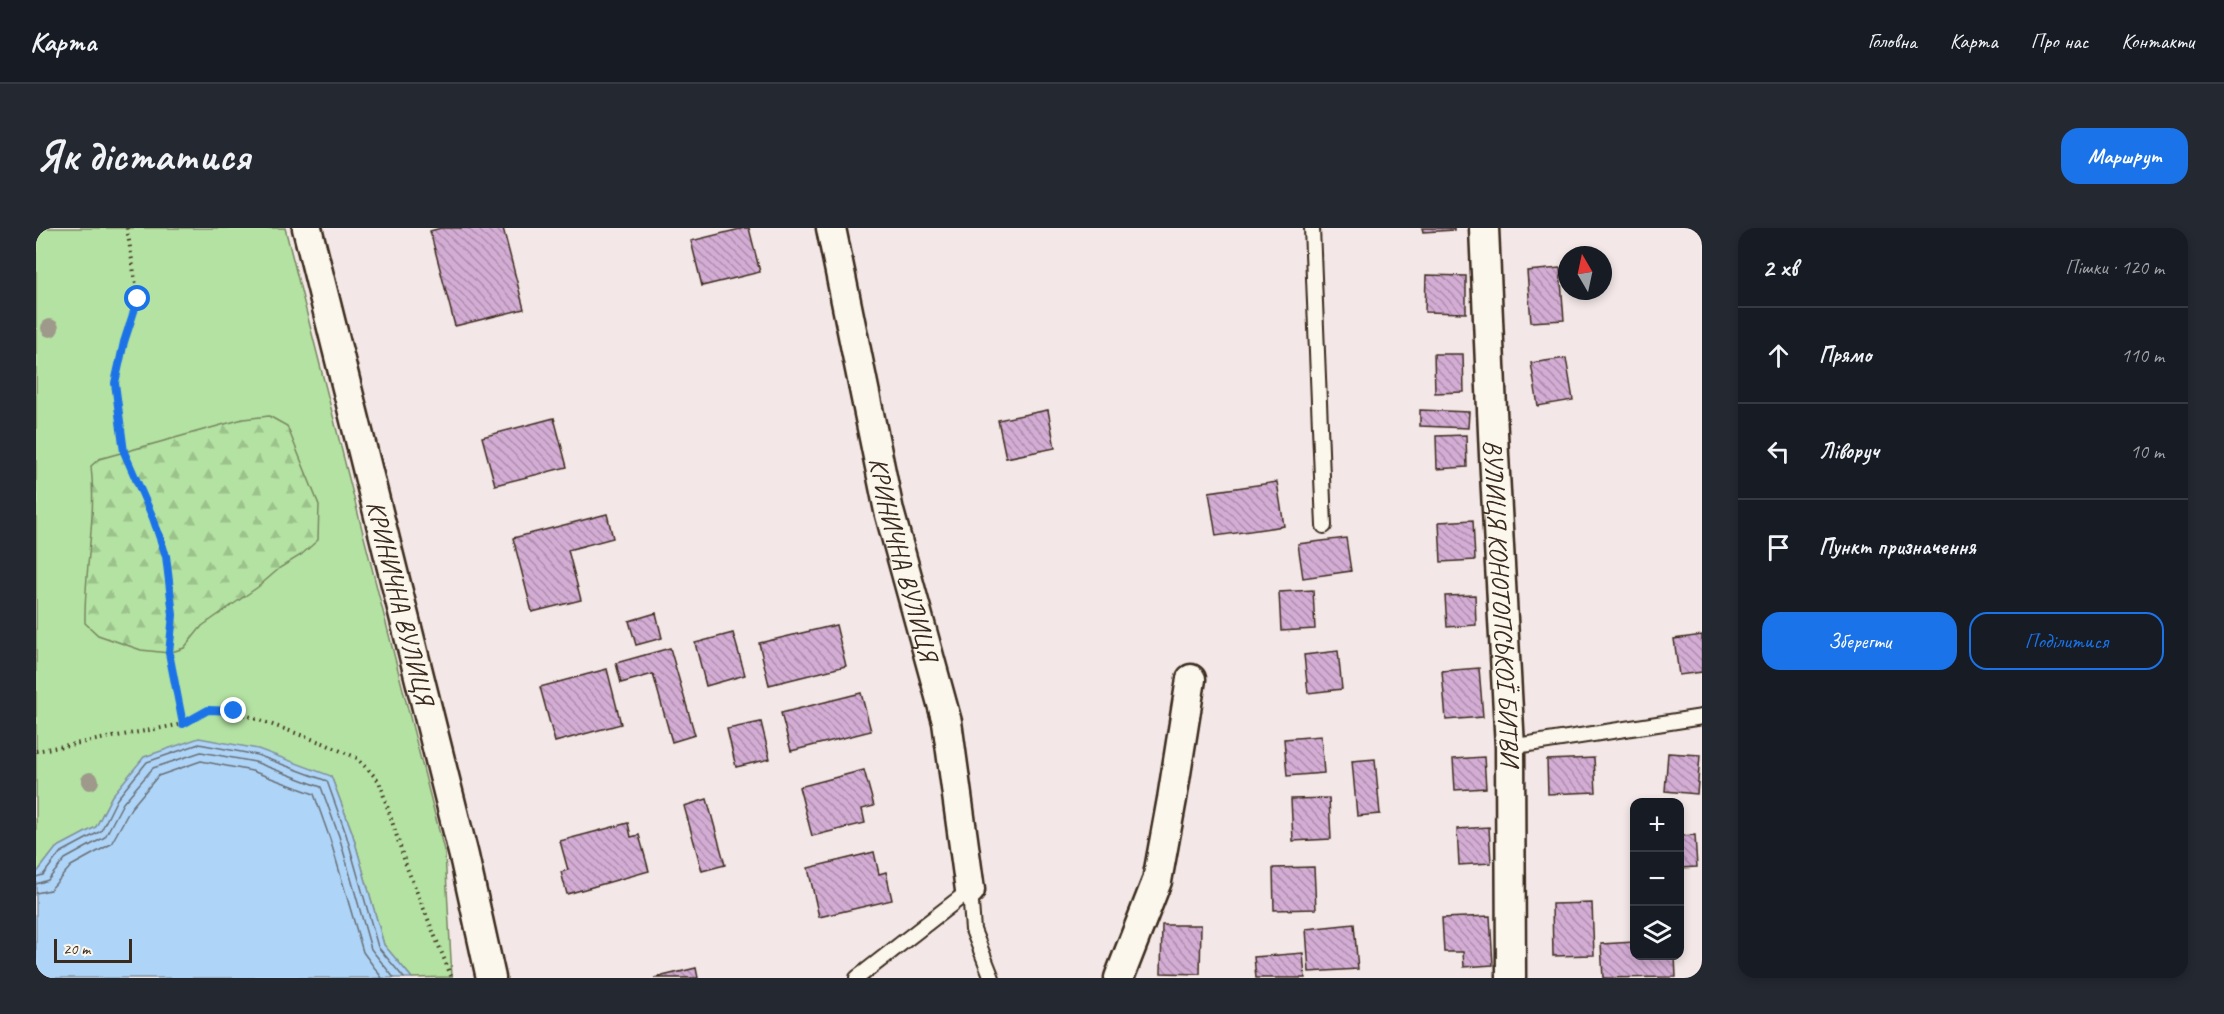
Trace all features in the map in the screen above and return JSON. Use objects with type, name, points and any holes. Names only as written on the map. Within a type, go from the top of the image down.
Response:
[{"type":"street","name":"КРИНИЧНА ВУЛИЦЯ","points":[[307,228],[464,856],[491,978]]},
{"type":"street","name":"КРИНИЧНА ВУЛИЦЯ","points":[[831,228],[889,511],[947,722],[970,890]]},
{"type":"street","name":"ВУЛИЦЯ КОНОТОПСЬКОЇ БИТВИ","points":[[1484,228],[1510,747],[1511,978]]},
{"type":"street","points":[[1119,978],[1157,881],[1173,799],[1191,679]]},
{"type":"lane","points":[[1312,228],[1324,526]]},
{"type":"lane","points":[[1510,747],[1702,717]]},
{"type":"lane","points":[[857,978],[970,890]]},
{"type":"lane","points":[[970,890],[973,930],[992,978]]},
{"type":"path","points":[[127,228],[138,299],[124,342],[115,383],[116,395],[124,452],[153,518],[166,556],[173,615],[169,653],[183,724]]},
{"type":"path","points":[[36,751],[183,724],[208,710],[234,711],[281,727],[357,758],[379,781],[407,868],[452,978]]},
{"type":"green space","points":[[36,228],[285,228],[445,854],[452,977],[412,978],[384,945],[352,832],[331,776],[112,796],[96,827],[56,848],[36,874]]},
{"type":"green space","points":[[269,416],[287,426],[319,505],[318,540],[258,587],[202,626],[184,648],[169,653],[141,650],[98,635],[85,623],[92,505],[91,466],[99,459],[243,419]]},
{"type":"water","points":[[199,738],[258,749],[331,776],[352,832],[384,945],[412,978],[36,978],[36,874],[56,848],[96,827],[112,796],[144,757]]},
{"type":"building","points":[[441,228],[503,228],[524,309],[455,326],[430,231]]},
{"type":"building","points":[[749,228],[760,272],[702,286],[691,241]]},
{"type":"building","points":[[1422,228],[1454,228],[1454,230],[1423,232]]},
{"type":"building","points":[[1558,268],[1558,300],[1562,300],[1564,320],[1531,322],[1527,271]]},
{"type":"building","points":[[1426,275],[1466,276],[1466,313],[1425,312]]},
{"type":"building","points":[[1434,354],[1463,354],[1464,392],[1435,393]]},
{"type":"building","points":[[1566,358],[1573,400],[1538,406],[1531,363]]},
{"type":"building","points":[[1048,410],[1055,448],[1006,458],[998,420]]},
{"type":"building","points":[[1420,410],[1469,412],[1468,428],[1420,426]]},
{"type":"building","points":[[554,418],[567,467],[495,485],[482,437]]},
{"type":"building","points":[[1466,435],[1467,467],[1437,469],[1436,436]]},
{"type":"building","points":[[1277,482],[1284,526],[1216,536],[1209,492]]},
{"type":"building","points":[[607,514],[613,538],[568,550],[581,600],[532,612],[513,538]]},
{"type":"building","points":[[1473,520],[1475,560],[1441,562],[1439,522]]},
{"type":"building","points":[[1346,538],[1351,571],[1303,578],[1298,544]]},
{"type":"building","points":[[1313,590],[1315,629],[1281,631],[1279,592]]},
{"type":"building","points":[[1475,595],[1476,625],[1447,627],[1445,596]]},
{"type":"building","points":[[656,613],[662,638],[636,645],[629,621]]},
{"type":"building","points":[[836,625],[846,666],[769,685],[759,643]]},
{"type":"building","points":[[733,633],[745,675],[706,686],[695,643]]},
{"type":"building","points":[[1702,635],[1702,672],[1679,675],[1674,639]]},
{"type":"building","points":[[670,648],[695,735],[672,742],[653,674],[621,683],[616,663]]},
{"type":"building","points":[[1338,651],[1342,689],[1308,693],[1304,655]]},
{"type":"building","points":[[1479,668],[1483,717],[1446,720],[1442,671]]},
{"type":"building","points":[[607,669],[621,724],[555,742],[540,687]]},
{"type":"building","points":[[861,693],[871,731],[791,751],[781,713]]},
{"type":"building","points":[[761,722],[770,759],[736,767],[727,729]]},
{"type":"building","points":[[1321,736],[1324,773],[1287,776],[1284,739]]},
{"type":"building","points":[[1668,753],[1700,755],[1697,794],[1665,791]]},
{"type":"building","points":[[1484,757],[1486,788],[1455,790],[1453,759]]},
{"type":"building","points":[[1594,758],[1596,792],[1548,794],[1547,760]]},
{"type":"building","points":[[1375,759],[1380,814],[1357,816],[1352,761]]},
{"type":"building","points":[[864,770],[874,806],[862,809],[865,823],[812,836],[799,787]]},
{"type":"building","points":[[1329,798],[1331,839],[1293,841],[1291,799]]},
{"type":"building","points":[[707,799],[725,865],[702,871],[684,806]]},
{"type":"building","points":[[628,823],[631,837],[639,835],[649,871],[567,894],[561,872],[568,870],[560,841]]},
{"type":"building","points":[[1489,827],[1491,863],[1459,865],[1457,829]]},
{"type":"building","points":[[1695,835],[1697,867],[1684,868],[1684,836]]},
{"type":"building","points":[[874,852],[879,874],[886,872],[892,900],[819,917],[808,868]]},
{"type":"building","points":[[1314,867],[1316,909],[1274,910],[1273,868]]},
{"type":"building","points":[[1592,903],[1594,955],[1553,956],[1552,904]]},
{"type":"building","points":[[1490,916],[1493,965],[1464,967],[1463,952],[1444,952],[1442,918]]},
{"type":"building","points":[[1354,924],[1358,969],[1309,972],[1306,929]]},
{"type":"building","points":[[1162,925],[1201,925],[1200,974],[1161,973]]},
{"type":"building","points":[[1630,942],[1630,960],[1675,960],[1676,977],[1603,978],[1601,944]]},
{"type":"building","points":[[1303,953],[1305,978],[1256,978],[1254,957]]},
{"type":"building","points":[[696,968],[698,978],[654,978]]},
{"type":"route","points":[[138,299],[124,342],[115,383],[124,452],[153,518],[166,556],[173,615],[169,653],[183,724],[208,710],[234,711]]}]
